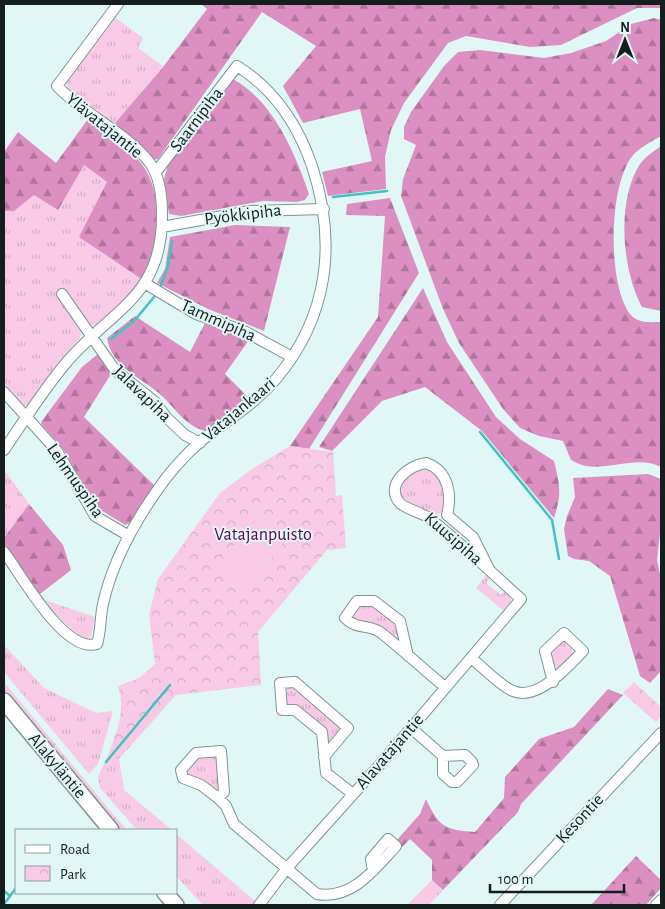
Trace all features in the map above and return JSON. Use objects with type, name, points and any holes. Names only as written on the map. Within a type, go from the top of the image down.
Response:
[{"type":"street","name":"Ylävatajantie","points":[[4,450],[63,366],[136,296],[146,284],[157,260],[162,227],[162,204],[156,172],[128,142],[66,96],[57,86],[118,4]]},
{"type":"street","name":"Saarnipiha","points":[[156,172],[237,66]]},
{"type":"street","name":"Vatajankaari","points":[[4,552],[42,607],[70,637],[82,644],[96,644],[108,587],[129,536],[162,484],[200,442],[261,395],[275,380],[292,357],[312,320],[324,280],[327,242],[324,209],[301,136],[291,119],[258,79],[237,66]]},
{"type":"street","name":"Pyökkipiha","points":[[162,227],[250,211],[324,209]]},
{"type":"street","name":"Tammipiha","points":[[146,284],[196,314],[246,332],[292,357]]},
{"type":"street","name":"Jalavapiha","points":[[62,294],[115,370],[155,402],[167,418],[185,435],[200,442]]},
{"type":"street","name":"Lehmuspiha","points":[[4,392],[57,451],[95,516],[129,536]]},
{"type":"street","name":"Kuusipiha","points":[[490,571],[473,537],[447,515],[451,496],[448,486],[439,471],[432,465],[420,464],[401,476],[395,492],[398,502],[404,507],[419,511],[438,525],[521,599]]},
{"type":"street","points":[[438,525],[447,515]]},
{"type":"street","name":"Alavatajantie","points":[[259,905],[287,868],[411,728],[521,599]]},
{"type":"street","points":[[408,656],[400,621],[374,601],[357,601],[345,618],[352,626],[377,630],[408,656],[445,687]]},
{"type":"street","points":[[471,658],[512,691],[525,692],[553,682],[583,650],[563,633],[545,653],[553,682]]},
{"type":"street","points":[[324,757],[348,728],[295,682],[280,683],[282,710],[295,710],[322,732],[324,757],[326,773],[353,794]]},
{"type":"street","name":"Alakyläntie","points":[[4,701],[110,829]]},
{"type":"street","points":[[411,728],[443,756]]},
{"type":"street","name":"Kesontie","points":[[500,905],[661,733]]},
{"type":"street","points":[[218,798],[224,792],[221,751],[196,753],[181,770],[183,778],[201,785],[218,798],[226,806],[234,824],[317,894],[330,896],[340,894],[361,882],[372,871]]},
{"type":"street","points":[[166,894],[176,905]]},
{"type":"street","points":[[656,905],[661,900]]},
{"type":"green space","points":[[201,4],[661,4],[661,8],[637,8],[561,45],[530,47],[466,36],[448,43],[404,103],[391,130],[385,157],[386,189],[328,196],[322,172],[372,161],[360,109],[303,123],[283,86],[316,46],[262,12],[158,159],[151,160],[115,123],[163,67],[207,9]]},
{"type":"green space","points":[[116,18],[143,38],[138,48],[163,66],[115,123],[67,90],[67,78]]},
{"type":"green space","points":[[654,18],[661,20],[661,136],[635,153],[626,166],[615,208],[614,257],[617,280],[623,300],[630,314],[640,321],[661,322],[661,467],[643,462],[595,467],[586,466],[571,460],[563,441],[539,436],[520,428],[503,409],[459,343],[443,309],[401,196],[403,179],[416,145],[404,139],[404,127],[411,112],[444,66],[458,52],[480,50],[544,58],[571,53],[606,41],[631,24]]},
{"type":"green space","points":[[233,79],[260,100],[281,129],[297,162],[309,194],[305,200],[297,202],[263,201],[181,216],[169,214],[164,179],[168,165]]},
{"type":"green space","points":[[88,119],[135,156],[149,175],[154,189],[157,205],[156,237],[149,267],[143,280],[79,237],[107,182],[84,165],[58,210],[34,195],[14,211],[4,211],[4,152],[18,132],[56,163]]},
{"type":"green space","points":[[661,146],[661,311],[642,307],[630,274],[624,236],[627,197],[632,179],[642,161]]},
{"type":"green space","points":[[84,165],[107,182],[143,280],[126,299],[95,326],[91,325],[66,293],[82,330],[80,338],[59,361],[28,405],[24,405],[4,383],[4,211],[14,211],[34,194]]},
{"type":"green space","points":[[390,198],[419,273],[309,449],[290,446],[378,317],[385,216],[346,215],[347,204]]},
{"type":"green space","points":[[235,225],[290,227],[264,331],[208,309],[157,283],[165,269],[170,237]]},
{"type":"green space","points":[[423,288],[447,342],[496,417],[520,439],[554,461],[559,489],[554,518],[482,431],[425,387],[382,401],[332,451],[319,447]]},
{"type":"green space","points":[[135,316],[190,352],[205,323],[249,340],[225,374],[250,399],[207,431],[188,422],[155,390],[121,365],[110,348],[107,338]]},
{"type":"green space","points":[[98,354],[111,374],[84,417],[154,485],[130,523],[125,525],[96,507],[63,449],[41,422],[82,367]]},
{"type":"green space","name":"Vatajanpuisto","points":[[290,446],[333,452],[336,496],[342,495],[346,548],[327,550],[258,632],[261,685],[176,695],[119,759],[108,755],[121,713],[118,686],[139,678],[155,664],[149,615],[158,579],[220,493],[252,469]]},
{"type":"green space","points":[[424,466],[441,482],[446,496],[442,510],[436,517],[400,495],[403,479]]},
{"type":"green space","points":[[5,471],[29,504],[4,538],[4,473]]},
{"type":"green space","points":[[648,474],[661,479],[661,524],[657,560],[661,579],[661,671],[650,683],[640,676],[610,576],[589,561],[574,559],[568,556],[564,529],[575,497],[573,478]]},
{"type":"green space","points":[[29,504],[63,545],[71,570],[40,594],[4,544],[4,538]]},
{"type":"green space","points":[[259,516],[287,539],[246,588],[218,565]]},
{"type":"green space","points":[[487,574],[491,577],[486,583],[501,595],[506,589],[511,596],[511,602],[503,610],[476,588]]},
{"type":"green space","points":[[45,600],[95,617],[91,637],[85,639],[73,631]]},
{"type":"green space","points":[[363,604],[375,607],[386,614],[394,624],[399,636],[397,638],[352,617]]},
{"type":"green space","points":[[563,641],[572,646],[572,654],[559,670],[551,660],[550,651]]},
{"type":"green space","points":[[4,645],[44,688],[96,713],[113,711],[98,764],[89,774],[4,672]]},
{"type":"green space","points":[[4,682],[126,829],[118,829],[4,692]]},
{"type":"green space","points":[[634,682],[661,707],[661,716],[656,722],[623,693]]},
{"type":"green space","points":[[291,687],[343,728],[330,742],[285,706],[284,689]]},
{"type":"green space","points":[[608,689],[623,695],[521,804],[518,812],[443,890],[432,880],[432,860],[410,839],[402,847],[396,841],[420,814],[426,799],[435,816],[444,825],[457,830],[475,832],[504,798],[505,777],[539,739],[574,727]]},
{"type":"green space","points":[[108,755],[119,759],[124,790],[171,829],[136,829],[100,788],[98,777]]},
{"type":"green space","points":[[215,756],[218,759],[218,790],[188,775],[186,771],[196,758]]},
{"type":"green space","points":[[178,836],[255,901],[252,905],[203,905],[178,878]]},
{"type":"green space","points":[[636,856],[661,880],[661,888],[646,905],[591,905]]},
{"type":"green space","points":[[432,880],[443,890],[429,905],[407,905]]},
{"type":"waterway","points":[[333,197],[387,191]]},
{"type":"waterway","points":[[161,285],[168,266],[172,241]]},
{"type":"waterway","points":[[111,339],[135,320],[154,297]]},
{"type":"waterway","points":[[480,432],[552,520],[559,559]]},
{"type":"waterway","points":[[106,762],[170,685]]},
{"type":"waterway","points":[[4,904],[15,889]]},
{"type":"waterway","points":[[4,891],[10,896]]}]
